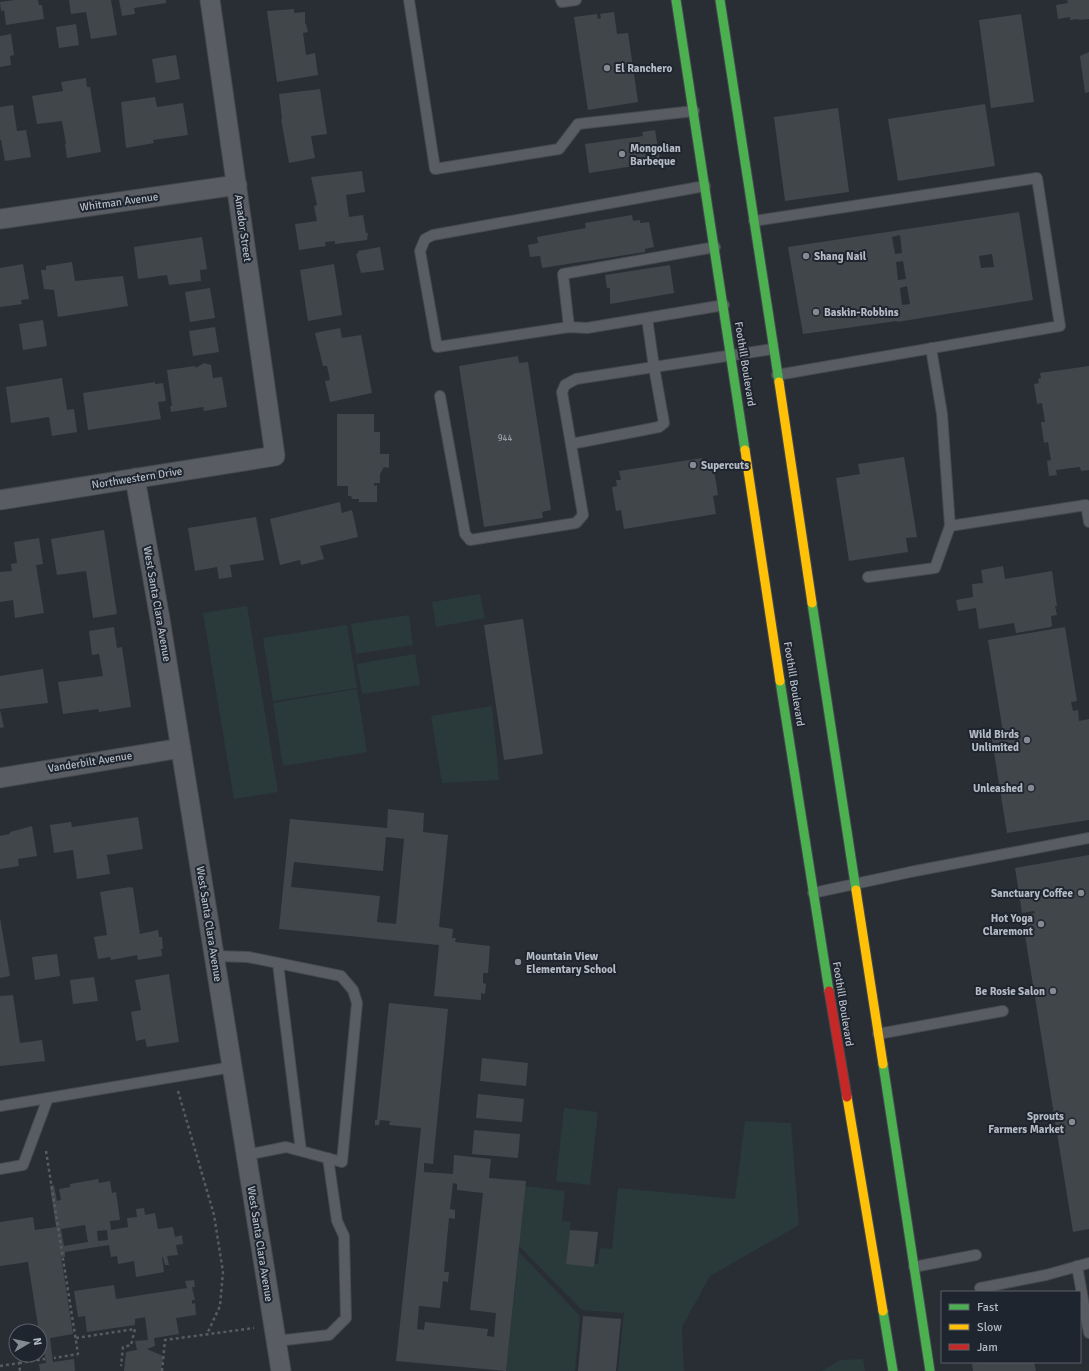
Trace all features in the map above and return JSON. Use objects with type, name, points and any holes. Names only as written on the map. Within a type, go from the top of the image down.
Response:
[{"type":"main road","name":"Foothill Boulevard","points":[[676,0],[732,355],[813,893],[893,1371]]},
{"type":"main road","points":[[720,0],[930,1371]]},
{"type":"street","name":"Amador Street","points":[[210,0],[275,456]]},
{"type":"street","name":"Whitman Avenue","points":[[0,219],[237,185]]},
{"type":"street","name":"Northwestern Drive","points":[[0,500],[275,456]]},
{"type":"street","name":"West Santa Clara Avenue","points":[[135,478],[181,748],[281,1371]]},
{"type":"street","name":"Vanderbilt Avenue","points":[[0,778],[181,748]]},
{"type":"lane","points":[[409,0],[435,169],[559,149],[578,124],[694,111]]},
{"type":"lane","points":[[561,0],[562,2],[576,0]]},
{"type":"lane","points":[[754,221],[1037,178],[1060,326],[777,375]]},
{"type":"lane","points":[[705,186],[441,234],[425,239],[420,251],[437,347],[569,327],[587,328],[724,305]]},
{"type":"lane","points":[[569,327],[563,274],[715,246]]},
{"type":"lane","points":[[571,444],[659,427],[664,423],[647,318]]},
{"type":"lane","points":[[868,577],[935,568],[950,526],[942,414],[931,348]]},
{"type":"lane","points":[[440,396],[465,534],[470,540],[576,523],[583,515],[562,392],[569,381],[773,349]]},
{"type":"lane","points":[[950,526],[1086,505],[1089,522]]},
{"type":"lane","points":[[813,893],[915,871],[1089,838]]},
{"type":"lane","points":[[214,956],[248,957],[341,976],[353,990],[357,1003],[342,1162],[286,1147],[246,1154]]},
{"type":"lane","points":[[278,964],[302,1151]]},
{"type":"lane","points":[[878,1034],[1003,1011]]},
{"type":"lane","points":[[0,1106],[232,1067]]},
{"type":"lane","points":[[0,1169],[23,1165],[48,1098]]},
{"type":"lane","points":[[276,1341],[329,1335],[346,1318],[344,1236],[337,1221],[328,1158]]},
{"type":"lane","points":[[914,1267],[976,1255]]},
{"type":"lane","points":[[980,1288],[1046,1275],[1089,1263]]},
{"type":"lane","points":[[1077,1266],[1089,1333]]},
{"type":"path","points":[[174,1077],[214,1215],[223,1272],[220,1306],[208,1334]]},
{"type":"path","points":[[46,1149],[78,1354],[54,1358]]},
{"type":"path","points":[[162,1371],[165,1340],[255,1328]]},
{"type":"path","points":[[76,1338],[135,1329],[131,1346],[123,1347],[121,1366]]},
{"type":"path","points":[[0,1366],[24,1363]]},
{"type":"path","points":[[19,1364],[20,1371]]},
{"type":"shaded area","points":[[480,594],[485,618],[436,627],[432,602]]},
{"type":"shaded area","points":[[247,606],[278,792],[234,799],[203,613]]},
{"type":"shaded area","points":[[409,615],[413,645],[356,654],[351,624]]},
{"type":"shaded area","points":[[347,625],[357,688],[273,701],[263,638]]},
{"type":"shaded area","points":[[415,654],[420,685],[362,694],[357,664]]},
{"type":"shaded area","points":[[357,689],[367,752],[283,766],[273,703]]},
{"type":"shaded area","points":[[492,706],[499,780],[442,783],[431,716]]},
{"type":"shaded area","points":[[564,1108],[598,1112],[590,1185],[556,1181]]},
{"type":"shaded area","points":[[745,1121],[791,1123],[799,1225],[710,1276],[682,1327],[684,1371],[618,1371],[624,1313],[582,1310],[519,1246],[525,1186],[565,1191],[562,1221],[571,1222],[567,1261],[598,1264],[600,1248],[612,1249],[618,1188],[735,1199]]},
{"type":"shaded area","points":[[519,1252],[580,1316],[575,1371],[506,1371]]},
{"type":"shaded area","points":[[863,1359],[865,1371],[822,1371],[840,1360]]},
{"type":"building","points":[[15,0],[38,0],[39,5],[42,5],[44,19],[6,25],[4,10],[1,11],[0,2]]},
{"type":"building","points":[[69,0],[111,0],[117,35],[91,39],[86,12],[71,14]]},
{"type":"building","points":[[119,0],[166,0],[166,3],[134,8],[135,14],[122,16]]},
{"type":"building","points":[[1067,0],[1089,0],[1089,19],[1070,20],[1070,17],[1058,19],[1056,5],[1068,3]]},
{"type":"building","points":[[294,9],[294,13],[305,12],[305,24],[308,32],[303,33],[306,55],[315,53],[318,75],[277,82],[267,11]]},
{"type":"building","name":"El Ranchero","points":[[614,12],[617,34],[628,33],[638,102],[588,110],[574,17],[597,14],[598,19],[601,18],[600,14]]},
{"type":"building","points":[[1021,14],[1034,102],[991,108],[979,20]]},
{"type":"building","points":[[76,24],[79,45],[59,48],[56,27]]},
{"type":"building","points":[[11,34],[14,55],[10,56],[11,65],[0,67],[0,36]]},
{"type":"building","points":[[1089,52],[1089,92],[1085,93],[1080,56]]},
{"type":"building","points":[[176,55],[180,79],[156,83],[152,59]]},
{"type":"building","points":[[86,78],[87,87],[90,87],[101,152],[67,158],[62,121],[37,124],[32,96],[63,91],[61,82]]},
{"type":"building","points":[[320,89],[327,134],[311,136],[315,158],[289,163],[281,119],[279,94]]},
{"type":"building","points":[[155,97],[157,107],[183,103],[188,135],[153,140],[154,143],[126,148],[121,102]]},
{"type":"building","points":[[985,104],[995,166],[898,181],[888,119]]},
{"type":"building","points":[[13,105],[17,131],[26,130],[31,157],[5,161],[0,140],[0,107]]},
{"type":"building","points":[[838,108],[849,192],[785,201],[774,117]]},
{"type":"building","name":"Mongolian Barbeque","points":[[655,130],[661,166],[654,167],[653,163],[589,173],[585,144],[643,136],[642,132]]},
{"type":"building","points":[[362,171],[365,192],[346,195],[349,217],[363,215],[366,233],[368,233],[367,240],[335,244],[335,241],[325,242],[326,246],[299,250],[295,224],[317,221],[314,206],[317,205],[311,177]]},
{"type":"building","points":[[1019,212],[1033,300],[897,322],[803,334],[788,247]],"holes":[[[900,235],[902,253],[895,254],[892,237]],[[992,254],[994,267],[981,268],[979,256]],[[903,261],[906,279],[898,280],[896,262]],[[907,286],[910,304],[902,305],[900,288]]]},
{"type":"building","points":[[632,215],[633,221],[640,220],[640,223],[649,222],[654,247],[645,249],[645,252],[542,268],[540,256],[530,257],[528,245],[538,243],[537,237],[586,228],[585,223]]},
{"type":"building","points":[[202,237],[207,269],[200,270],[201,281],[169,285],[167,275],[138,279],[134,247]]},
{"type":"building","points":[[380,247],[384,270],[361,273],[356,254],[358,251]]},
{"type":"building","points":[[72,262],[75,281],[123,276],[128,306],[58,317],[54,290],[44,289],[41,270],[46,270],[46,266]]},
{"type":"building","points":[[23,264],[29,299],[21,300],[22,304],[0,307],[0,268]]},
{"type":"building","points":[[334,264],[342,315],[308,321],[300,270]]},
{"type":"building","points":[[670,265],[674,293],[610,304],[610,288],[607,288],[605,275]]},
{"type":"building","points":[[210,288],[215,318],[190,322],[185,292]]},
{"type":"building","points":[[43,320],[47,346],[23,350],[19,324]]},
{"type":"building","points":[[215,327],[219,352],[193,356],[189,331]]},
{"type":"building","points":[[340,328],[342,338],[361,335],[372,393],[330,402],[325,381],[330,380],[327,366],[323,366],[315,333]]},
{"type":"building","points":[[518,356],[519,363],[528,362],[551,510],[542,512],[543,518],[484,527],[459,366]]},
{"type":"building","points":[[204,363],[211,365],[213,378],[222,377],[227,407],[204,411],[203,407],[171,412],[170,406],[172,406],[167,370],[195,366],[196,368]]},
{"type":"building","points":[[1089,366],[1089,470],[1081,471],[1080,467],[1056,470],[1057,475],[1049,476],[1047,461],[1051,460],[1048,442],[1044,443],[1041,422],[1045,422],[1042,403],[1037,404],[1034,384],[1039,383],[1038,379],[1041,378],[1040,373]]},
{"type":"building","points":[[62,378],[67,410],[74,409],[77,432],[52,436],[49,417],[11,423],[6,387]]},
{"type":"building","points":[[155,382],[155,384],[163,383],[166,401],[158,402],[161,419],[88,430],[83,393]]},
{"type":"building","points":[[337,414],[374,414],[374,432],[380,432],[380,454],[389,454],[389,468],[384,467],[380,474],[380,483],[374,483],[374,486],[377,485],[377,502],[359,502],[359,499],[352,499],[351,496],[348,496],[348,486],[337,486]]},
{"type":"building","points":[[904,457],[917,537],[906,538],[908,552],[849,561],[836,478],[860,474],[858,464]]},
{"type":"building","points":[[702,458],[703,467],[709,466],[710,471],[714,470],[718,495],[713,496],[716,514],[624,529],[621,510],[616,511],[612,487],[617,486],[616,480],[621,480],[619,471]]},
{"type":"building","points":[[340,502],[342,513],[352,510],[358,537],[320,546],[324,559],[301,565],[300,560],[280,565],[270,519]]},
{"type":"building","points":[[256,517],[264,560],[230,565],[232,577],[219,579],[217,567],[195,571],[188,528]]},
{"type":"building","points":[[104,530],[117,614],[93,618],[86,571],[57,575],[51,539]]},
{"type":"building","points":[[39,538],[43,564],[36,565],[44,613],[15,618],[13,600],[0,602],[0,572],[12,571],[11,564],[17,563],[14,542]]},
{"type":"building","points":[[1003,566],[1005,579],[1052,571],[1057,615],[1051,616],[1051,627],[1016,633],[1014,623],[979,629],[976,608],[958,611],[956,600],[973,597],[972,584],[983,583],[981,570]]},
{"type":"building","points":[[523,619],[543,754],[504,760],[484,625]]},
{"type":"building","points":[[114,627],[117,648],[122,647],[131,707],[99,712],[98,709],[63,714],[58,682],[103,676],[99,654],[92,655],[89,631]]},
{"type":"building","points":[[1065,627],[1077,701],[1071,702],[1073,711],[1078,710],[1079,721],[1089,719],[1089,820],[1007,833],[991,734],[1003,732],[988,640]]},
{"type":"building","points":[[43,669],[48,703],[0,709],[0,676]]},
{"type":"building","points":[[0,710],[4,727],[0,728]]},
{"type":"building","points":[[388,809],[424,813],[423,832],[448,835],[439,927],[453,929],[452,938],[456,938],[455,942],[490,946],[488,973],[483,973],[483,983],[486,984],[485,994],[481,993],[481,1000],[434,996],[439,945],[279,929],[290,819],[387,828]],"holes":[[[386,837],[404,839],[396,924],[377,922],[380,896],[291,887],[294,862],[383,871]]]},
{"type":"building","points":[[138,817],[143,849],[107,855],[110,874],[77,879],[73,850],[54,853],[50,825],[71,822],[72,827]]},
{"type":"building","points":[[32,826],[37,856],[18,859],[19,866],[0,869],[0,836]]},
{"type":"building","points":[[1089,855],[1089,1229],[1073,1232],[1023,923],[1023,915],[1035,913],[1034,911],[1022,913],[1015,868]]},
{"type":"building","points":[[130,887],[133,888],[140,934],[158,930],[159,937],[162,937],[162,956],[138,960],[137,955],[111,960],[110,957],[98,959],[94,937],[107,935],[100,892]]},
{"type":"building","points":[[0,918],[10,976],[0,978]]},
{"type":"building","points":[[57,954],[60,976],[35,980],[32,957]]},
{"type":"building","points":[[169,974],[179,1042],[147,1047],[145,1039],[136,1041],[131,1012],[141,1010],[135,980]]},
{"type":"building","points":[[94,977],[98,1001],[73,1004],[70,980]]},
{"type":"building","points":[[13,995],[20,1043],[42,1040],[45,1061],[0,1066],[0,996]]},
{"type":"building","points":[[389,1003],[448,1009],[433,1164],[424,1163],[424,1172],[453,1174],[454,1155],[491,1159],[489,1178],[526,1181],[506,1371],[396,1361],[421,1128],[389,1125],[390,1121],[380,1120],[379,1125],[375,1125],[375,1120],[377,1120]],"holes":[[[453,1183],[457,1184],[457,1190],[483,1193],[470,1310],[496,1313],[494,1337],[487,1336],[488,1329],[425,1322],[424,1330],[417,1329],[419,1306],[440,1308],[443,1281],[448,1282],[449,1272],[444,1272],[449,1218],[455,1219],[455,1210],[450,1209]]]},
{"type":"building","points":[[482,1058],[528,1063],[526,1086],[480,1081]]},
{"type":"building","points":[[478,1094],[524,1099],[522,1122],[476,1118]]},
{"type":"building","points":[[474,1130],[520,1134],[518,1158],[472,1154]]},
{"type":"building","points":[[98,1179],[99,1183],[110,1181],[112,1193],[116,1192],[120,1220],[110,1221],[111,1230],[128,1227],[127,1218],[137,1217],[136,1209],[144,1208],[145,1215],[155,1213],[158,1229],[173,1227],[175,1237],[182,1235],[183,1244],[176,1245],[178,1255],[167,1256],[169,1265],[165,1265],[162,1257],[164,1272],[136,1277],[134,1261],[118,1264],[117,1256],[111,1257],[109,1245],[65,1252],[65,1257],[61,1257],[73,1334],[50,1338],[53,1362],[74,1359],[75,1371],[40,1371],[39,1364],[48,1363],[48,1323],[38,1323],[28,1262],[0,1266],[0,1222],[33,1217],[35,1230],[56,1227],[50,1186],[54,1185],[57,1201],[61,1200],[59,1189],[70,1187],[70,1184]],"holes":[[[85,1225],[88,1242],[64,1246],[61,1229]],[[107,1230],[108,1240],[98,1241],[97,1231]]]},
{"type":"building","points":[[570,1230],[598,1232],[594,1267],[566,1264]]},
{"type":"building","points":[[194,1280],[195,1287],[192,1287],[195,1300],[192,1300],[192,1304],[195,1303],[196,1315],[176,1318],[179,1334],[154,1338],[155,1346],[147,1349],[163,1356],[161,1371],[124,1371],[126,1352],[137,1350],[135,1341],[148,1340],[145,1317],[135,1319],[135,1325],[87,1332],[85,1316],[78,1317],[74,1291],[114,1285],[116,1299],[187,1288],[185,1281]]},
{"type":"building","points":[[583,1316],[621,1319],[616,1371],[578,1371]]},
{"type":"building","points":[[1034,1363],[1036,1371],[973,1371],[972,1364]]},
{"type":"traffic: fast","points":[[676,0],[745,450]]},
{"type":"traffic: fast","points":[[720,0],[779,382]]},
{"type":"traffic: fast","points":[[812,603],[856,890]]},
{"type":"traffic: fast","points":[[780,681],[829,991]]},
{"type":"traffic: fast","points":[[883,1064],[930,1371]]},
{"type":"traffic: fast","points":[[883,1311],[893,1371]]},
{"type":"traffic: slow","points":[[779,382],[812,603]]},
{"type":"traffic: slow","points":[[745,450],[780,681]]},
{"type":"traffic: slow","points":[[856,890],[883,1064]]},
{"type":"traffic: slow","points":[[847,1097],[883,1311]]},
{"type":"traffic: jam","points":[[829,991],[847,1097]]},
{"type":"place","name":"El Ranchero","points":[[607,68]]},
{"type":"place","name":"Mongolian Barbeque","points":[[622,154]]},
{"type":"place","name":"Shang Nail","points":[[806,256]]},
{"type":"place","name":"Baskin-Robbins","points":[[816,312]]},
{"type":"place","name":"Supercuts","points":[[693,465]]},
{"type":"place","name":"Wild Birds Unlimited","points":[[1027,740]]},
{"type":"place","name":"Unleashed","points":[[1031,788]]},
{"type":"place","name":"Sanctuary Coffee","points":[[1081,893]]},
{"type":"place","name":"Hot Yoga Claremont","points":[[1041,924]]},
{"type":"place","name":"Mountain View Elementary School","points":[[518,962]]},
{"type":"place","name":"Be Rosie Salon","points":[[1053,991]]},
{"type":"place","name":"Sprouts Farmers Market","points":[[1072,1122]]}]
